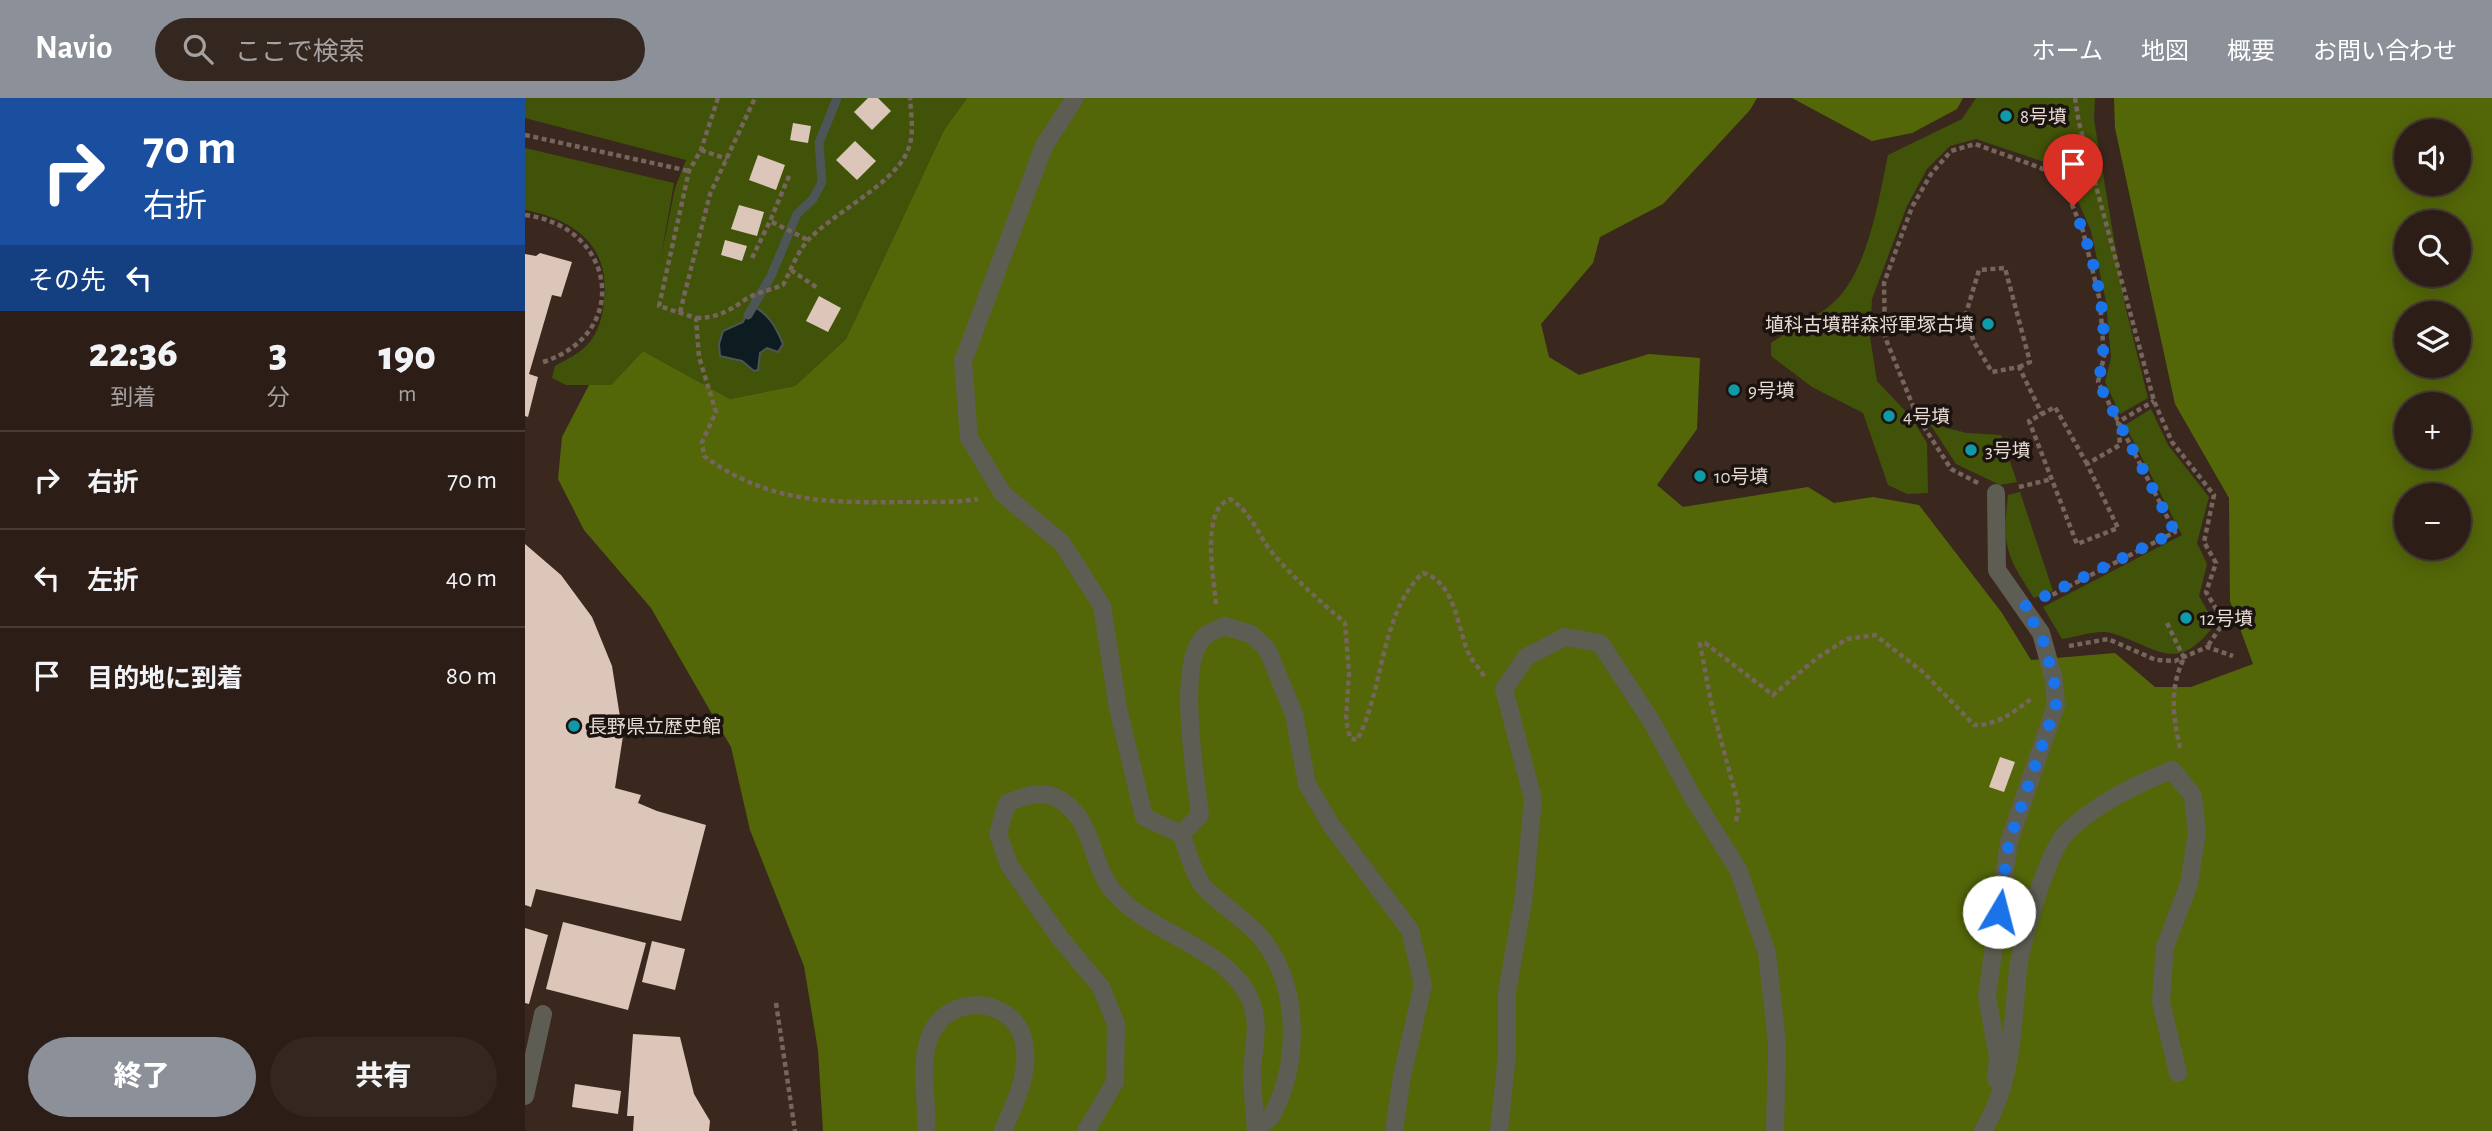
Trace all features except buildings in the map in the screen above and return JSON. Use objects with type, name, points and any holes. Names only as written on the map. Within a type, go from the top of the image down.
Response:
[{"type":"street","points":[[1075,98],[1044,146],[963,361],[969,438],[1003,495],[1062,543],[1102,606],[1118,708],[1144,817],[1181,834],[1202,886],[1257,932],[1275,957],[1289,1002],[1293,1048],[1274,1114],[1256,1131]]},
{"type":"street","points":[[1993,1114],[1998,1058],[1987,996],[2009,842],[2056,705],[2054,680],[2041,633],[1997,570],[2001,492]]},
{"type":"street","points":[[1181,834],[1200,815],[1189,716],[1191,661],[1204,636],[1224,626],[1251,634],[1267,649],[1294,714],[1307,784],[1331,825],[1410,930],[1423,985],[1402,1076],[1394,1131]]},
{"type":"street","points":[[1499,1131],[1507,1055],[1507,992],[1524,896],[1533,799],[1504,689],[1526,657],[1565,637],[1600,643],[1652,722],[1692,796],[1738,869],[1767,953],[1777,1043],[1775,1131]]},
{"type":"street","points":[[1983,1131],[1993,1114],[2012,1052],[2018,969],[2032,905],[2065,833],[2127,788],[2172,771],[2193,796],[2197,833],[2189,884],[2165,947],[2161,1002],[2178,1073]]},
{"type":"street","points":[[1086,1131],[1115,1082],[1116,1024],[1101,987],[1060,938],[1009,865],[998,834],[1007,803],[1033,792],[1061,800],[1084,822],[1113,891],[1151,923],[1173,933],[1235,975],[1252,1002],[1257,1025],[1252,1073],[1256,1131]]},
{"type":"street","points":[[926,1131],[926,1064],[931,1033],[950,1012],[979,1003],[1005,1011],[1023,1037],[1025,1070],[1003,1131]]},
{"type":"street","points":[[525,1096],[543,1014]]},
{"type":"path","points":[[718,98],[701,150],[689,171],[659,306],[696,318],[714,318],[739,307],[747,298],[783,285],[808,240],[841,209],[891,178],[908,152],[912,132],[910,98]]},
{"type":"path","points":[[680,312],[711,194],[755,98]]},
{"type":"path","points":[[2062,647],[2108,639],[2156,660],[2175,661],[2207,647],[2224,622],[2206,592],[2215,563],[2204,542],[2214,495],[2172,442],[2154,401],[2079,123],[2075,98]]},
{"type":"path","points":[[525,135],[689,171]]},
{"type":"path","points":[[2023,607],[2175,532],[2098,382],[2104,357],[2100,301],[2083,231],[2062,181],[2041,168],[1975,144],[1951,151],[1931,173],[1912,207],[1884,283],[1885,337],[1917,416],[1951,469],[2001,492],[2052,479]]},
{"type":"path","points":[[701,150],[727,159]]},
{"type":"path","points":[[752,258],[789,176]]},
{"type":"path","points":[[525,215],[559,224],[580,237],[602,271],[602,295],[591,331],[577,347],[543,362]]},
{"type":"path","points":[[770,221],[808,240]]},
{"type":"path","points":[[2005,268],[2030,362],[2019,367],[1992,372],[1974,342],[1965,317],[1979,270],[2005,268]]},
{"type":"path","points":[[791,270],[819,289]]},
{"type":"path","points":[[696,318],[699,357],[716,412],[702,443],[704,456],[729,474],[781,493],[826,503],[963,501],[1003,495]]},
{"type":"path","points":[[2019,367],[2042,414]]},
{"type":"path","points":[[2118,422],[2154,401]]},
{"type":"path","points":[[2056,407],[2087,464],[2118,528],[2077,544],[2029,421],[2056,407]]},
{"type":"path","points":[[2087,464],[2120,445],[2118,422]]},
{"type":"path","points":[[1218,629],[1211,534],[1215,513],[1221,502],[1230,499],[1242,506],[1270,550],[1298,581],[1345,623],[1349,673],[1346,720],[1350,738],[1357,740],[1366,724],[1386,645],[1406,596],[1423,573],[1436,577],[1448,593],[1469,655],[1494,691],[1506,693]]},
{"type":"path","points":[[2167,623],[2184,658],[2176,676],[2172,712],[2182,755],[2172,771]]},
{"type":"path","points":[[1730,857],[1739,807],[1712,707],[1700,644],[1705,643],[1773,695],[1817,658],[1847,639],[1875,635],[1923,671],[1974,725],[1985,726],[2013,713],[2054,680]]},
{"type":"path","points":[[2207,647],[2233,656]]},
{"type":"path","points":[[776,1003],[795,1131]]},
{"type":"green space","points":[[525,98],[967,98],[944,130],[846,339],[795,386],[730,399],[643,351],[611,385],[566,385],[552,378],[555,366],[580,351],[594,336],[602,312],[604,281],[595,250],[574,228],[543,214],[525,210],[525,148],[674,183],[661,257],[675,188],[686,160],[525,118]]},
{"type":"green space","points":[[967,98],[1757,98],[1750,110],[1663,204],[1600,237],[1593,263],[1541,324],[1549,357],[1579,375],[1649,354],[1700,358],[1697,429],[1657,485],[1683,507],[1808,487],[1834,503],[1873,497],[1919,505],[2002,613],[2031,660],[2115,653],[2155,687],[2191,687],[2253,664],[2230,601],[2229,498],[2175,404],[2115,128],[2114,98],[2492,98],[2492,1131],[823,1131],[818,1050],[804,966],[750,830],[731,747],[651,608],[584,530],[558,479],[562,437],[589,385],[611,385],[643,351],[730,399],[795,386],[846,339],[944,130]]},
{"type":"green space","points":[[1792,98],[1963,98],[1957,109],[1912,133],[1872,141]]},
{"type":"green space","points":[[1976,98],[2095,98],[2094,120],[2125,305],[2148,398],[2120,414],[2105,382],[2111,358],[2106,302],[2091,231],[2068,178],[2044,162],[1976,139],[1950,146],[1927,169],[1907,206],[1872,299],[1870,337],[1877,381],[1911,417],[1927,443],[1928,493],[1907,494],[1888,485],[1863,413],[1812,387],[1771,356],[1771,343],[1827,308],[1846,289],[1864,253],[1888,155],[1962,119]]},
{"type":"green space","points":[[2151,409],[2168,445],[2209,497],[2197,543],[2207,564],[2199,596],[2215,624],[2189,650],[2177,654],[2154,650],[2106,632],[2062,639],[2043,607],[2182,535],[2125,425]]},
{"type":"green space","points":[[1940,421],[1943,427],[1967,433],[2001,435],[2017,482],[2000,485],[1956,464],[1930,424]]},
{"type":"green space","points":[[2020,492],[2053,591],[2034,598],[2017,571],[2006,539],[2008,495]]},
{"type":"shaded area","points":[[750,305],[771,321],[783,344],[778,352],[767,348],[760,353],[758,370],[754,371],[742,361],[720,356],[719,344],[723,331],[743,322]]},
{"type":"waterway","points":[[748,315],[771,276],[797,214],[813,199],[822,182],[819,143],[837,98]]},
{"type":"place","name":"8号墳","points":[[2006,116]]},
{"type":"place","name":"埴科古墳群森将軍塚古墳","points":[[1988,324]]},
{"type":"place","name":"9号墳","points":[[1734,390]]},
{"type":"place","name":"4号墳","points":[[1889,416]]},
{"type":"place","name":"3号墳","points":[[1971,450]]},
{"type":"place","name":"10号墳","points":[[1700,476]]},
{"type":"place","name":"12号墳","points":[[2186,618]]},
{"type":"place","name":"長野県立歴史館","points":[[574,726]]},
{"type":"route","points":[[1999,912],[2009,842],[2056,705],[2054,680],[2041,633],[2023,607],[2051,596],[2175,532],[2098,382],[2104,357],[2100,301],[2083,231],[2073,206]]}]
